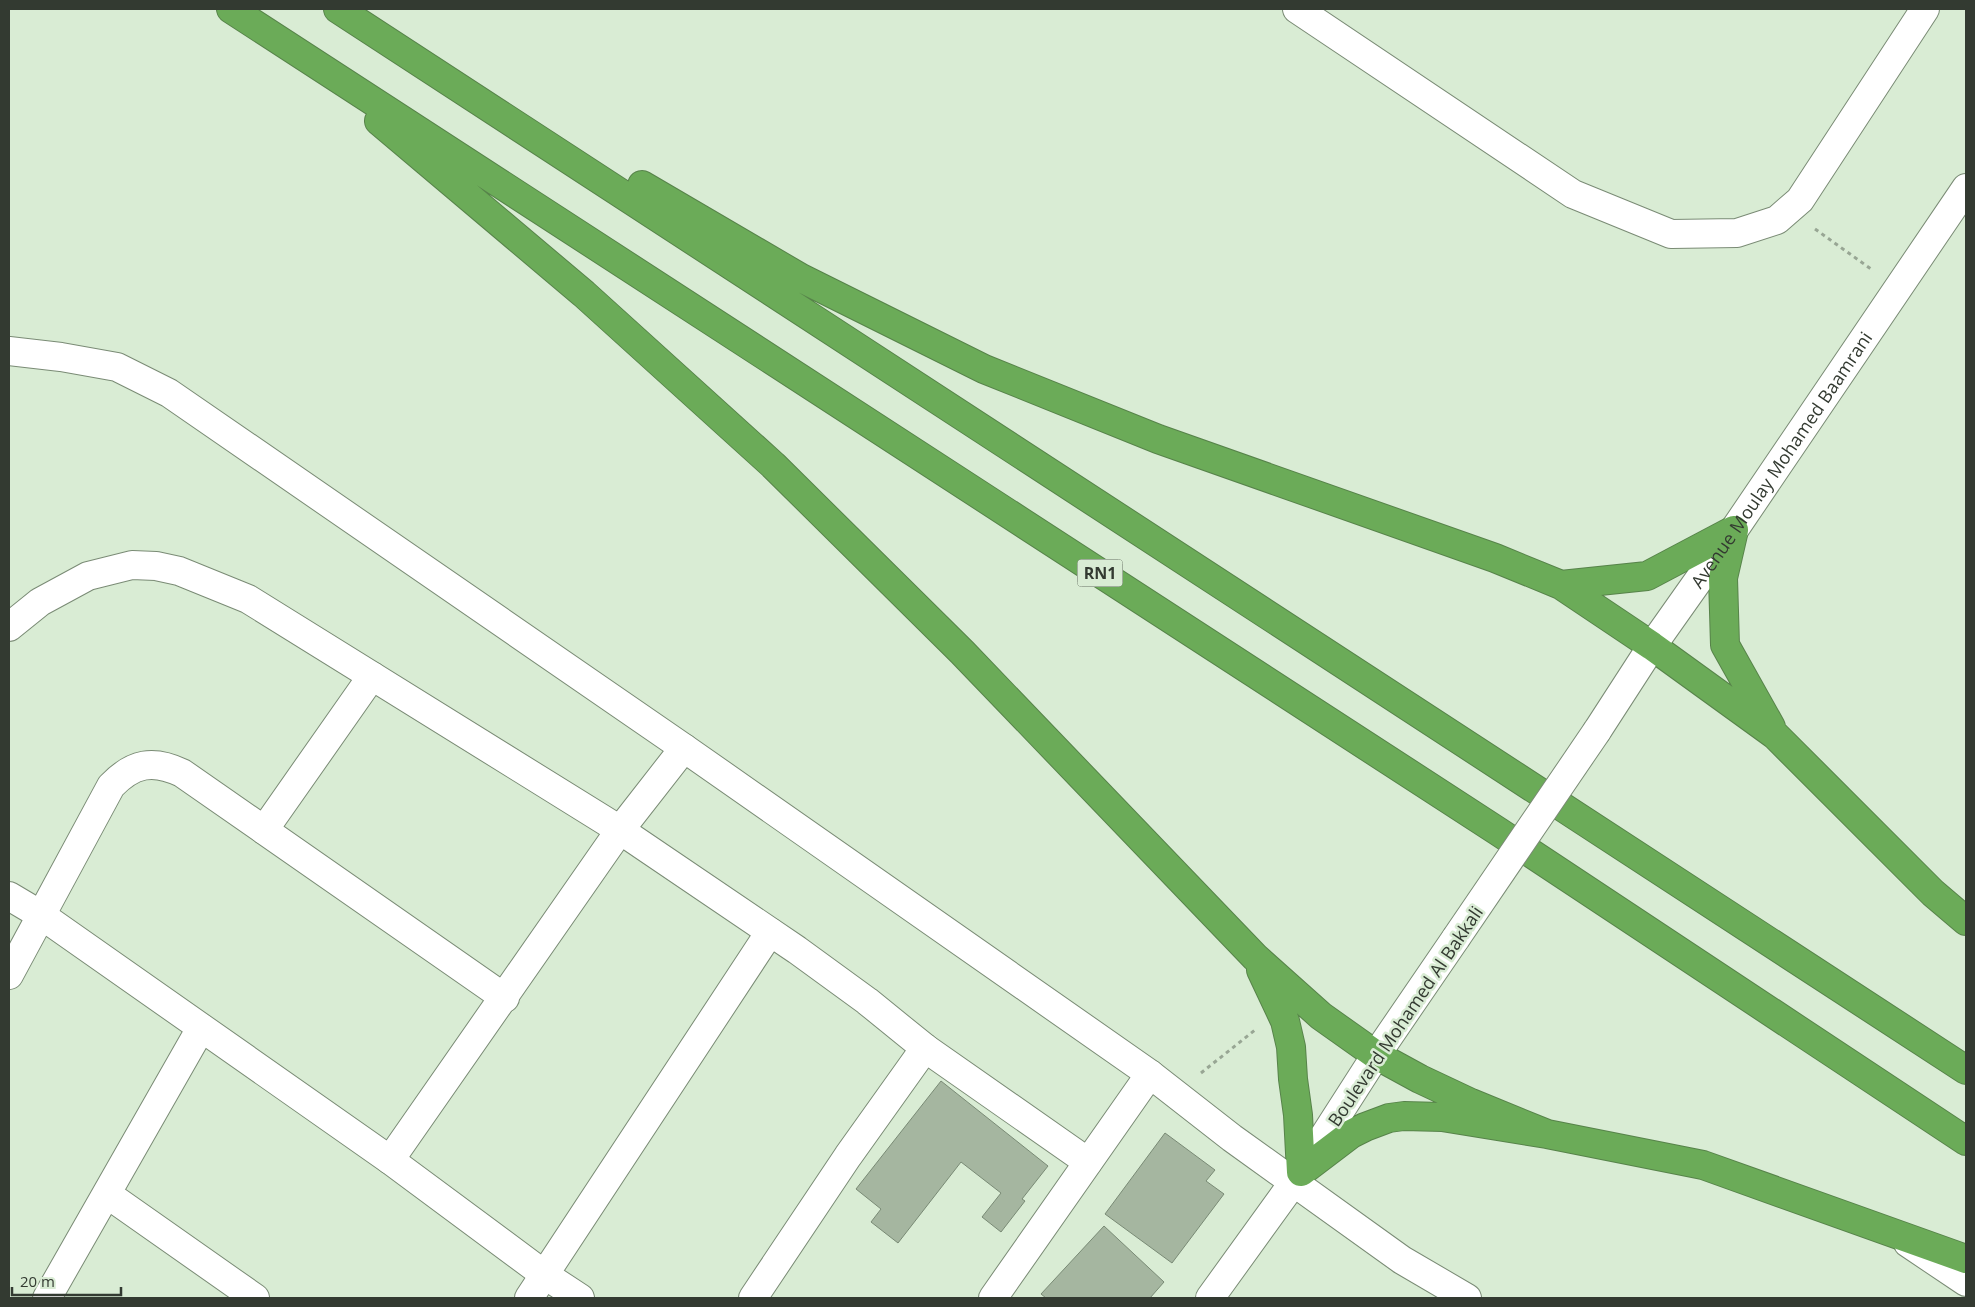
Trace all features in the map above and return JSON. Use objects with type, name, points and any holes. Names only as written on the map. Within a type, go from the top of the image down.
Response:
[{"type":"highway","name":"RN1","points":[[231,9],[1499,832],[1966,1141]]},
{"type":"highway","points":[[338,9],[801,278],[984,369],[1158,438],[1495,558],[1561,585],[1652,646],[1775,735],[1933,893],[1966,921]]},
{"type":"highway","points":[[338,9],[1966,1070]]},
{"type":"highway","points":[[288,45],[584,294],[773,465],[962,652],[1255,957],[1321,1016],[1376,1054],[1420,1079],[1471,1104],[1548,1134]]},
{"type":"highway","points":[[1561,585],[1648,576],[1734,530]]},
{"type":"highway","points":[[1734,530],[1723,578],[1725,645],[1775,735]]},
{"type":"highway","points":[[1255,957],[1280,1009],[1291,1047],[1298,1116],[1298,1177]]},
{"type":"highway","points":[[1298,1177],[1351,1134],[1365,1127],[1389,1118],[1404,1116],[1442,1117],[1548,1134],[1703,1165],[1966,1259]]},
{"type":"street","points":[[1297,9],[1572,194],[1672,234],[1737,233],[1777,220],[1800,200],[1925,9]]},
{"type":"street","name":"Avenue Moulay Mohamed Baamrani","points":[[1597,731],[1652,646],[1734,530],[1966,188]]},
{"type":"street","points":[[9,351],[61,357],[117,367],[170,393],[684,748],[1150,1074],[1232,1138],[1298,1177],[1402,1260],[1467,1298]]},
{"type":"street","points":[[9,627],[40,602],[88,576],[132,566],[156,566],[179,570],[248,599],[620,830],[770,932],[867,1001],[925,1048],[1088,1162]]},
{"type":"street","points":[[264,830],[372,676]]},
{"type":"street","name":"Boulevard Mohamed Al Bakkali","points":[[1210,1298],[1298,1177],[1376,1054],[1597,731]]},
{"type":"street","points":[[390,1160],[505,998],[620,830],[684,748]]},
{"type":"street","points":[[9,975],[111,786],[133,769],[152,764],[169,766],[182,773],[505,998]]},
{"type":"street","points":[[9,896],[41,915],[390,1160],[545,1275],[580,1298]]},
{"type":"street","points":[[529,1298],[770,932]]},
{"type":"street","points":[[47,1298],[201,1028]]},
{"type":"street","points":[[754,1298],[848,1156],[925,1048]]},
{"type":"street","points":[[993,1298],[1150,1074]]},
{"type":"street","points":[[106,1194],[255,1298]]},
{"type":"street","points":[[1890,1232],[1966,1282]]},
{"type":"path","points":[[1810,236],[1815,229],[1898,288]]},
{"type":"path","points":[[1176,1094],[1280,1009]]},
{"type":"building","points":[[941,1081],[1048,1166],[1022,1199],[1025,1201],[1001,1232],[982,1217],[1001,1193],[961,1162],[898,1243],[871,1222],[881,1209],[856,1189]]},
{"type":"building","points":[[1165,1133],[1215,1170],[1206,1181],[1224,1194],[1172,1263],[1105,1214]]},
{"type":"building","points":[[1104,1226],[1164,1282],[1150,1298],[1046,1298],[1041,1294]]}]
